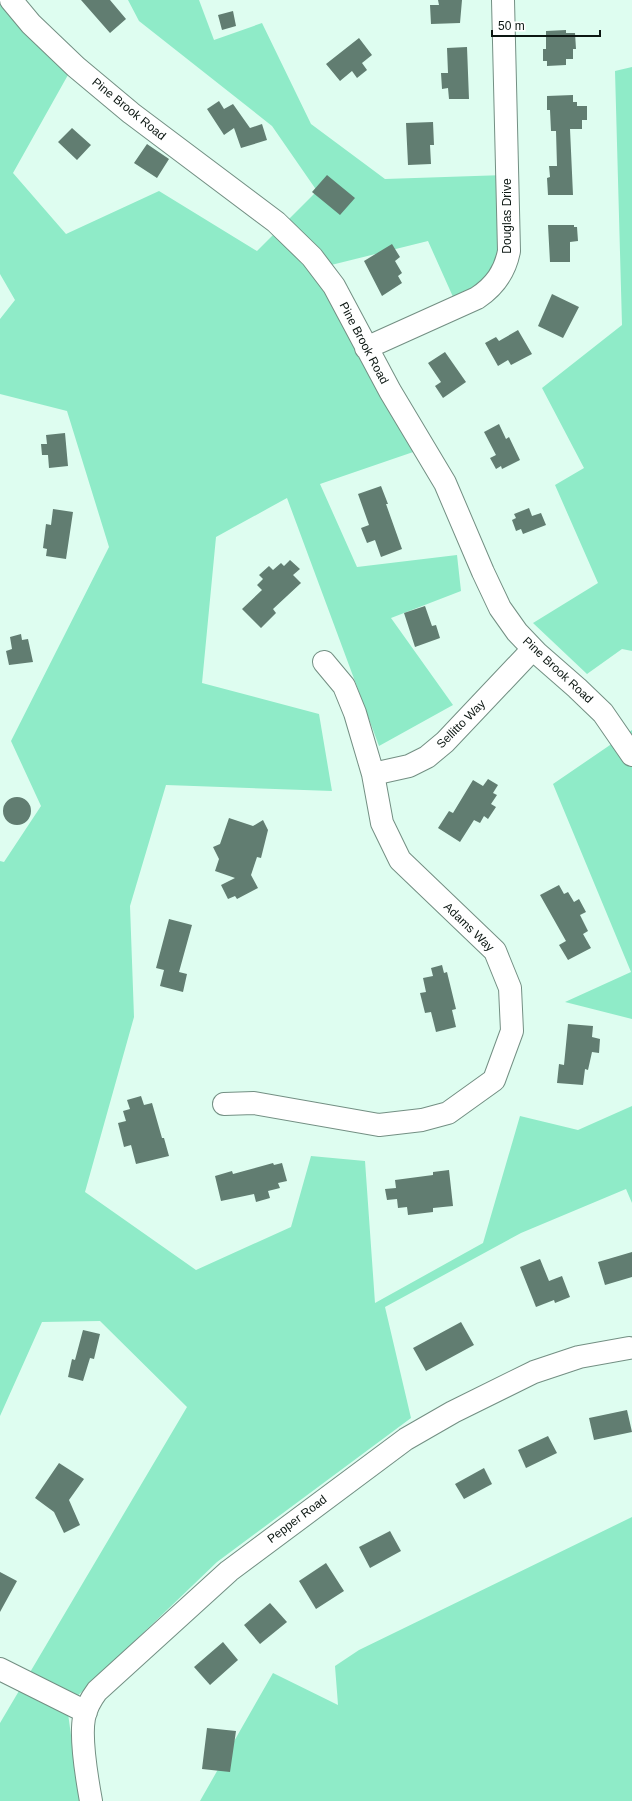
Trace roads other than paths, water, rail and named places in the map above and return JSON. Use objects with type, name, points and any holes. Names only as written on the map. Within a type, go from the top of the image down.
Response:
[{"type":"street","name":"Pine Brook Road","points":[[11,0],[31,24],[76,67],[131,113],[276,222],[312,257],[334,286],[366,348],[445,483],[500,608],[517,632],[532,649],[603,713],[632,755]]},
{"type":"street","name":"Douglas Drive","points":[[366,348],[477,298],[492,286],[499,278],[505,265],[509,251],[503,0]]},
{"type":"street","name":"Sellitto Way","points":[[373,774],[409,766],[427,757],[445,742],[532,649]]},
{"type":"street","name":"Adams Way","points":[[224,1104],[254,1103],[379,1125],[422,1120],[448,1114],[494,1080],[512,1031],[510,988],[495,951],[400,860],[382,822],[373,774],[355,713],[344,686],[324,662]]},
{"type":"street","name":"Pepper Road","points":[[91,1801],[83,1726],[86,1712],[97,1691],[229,1571],[406,1439],[452,1412],[534,1372],[579,1357],[629,1348]]},
{"type":"street","points":[[0,1669],[86,1712]]}]
